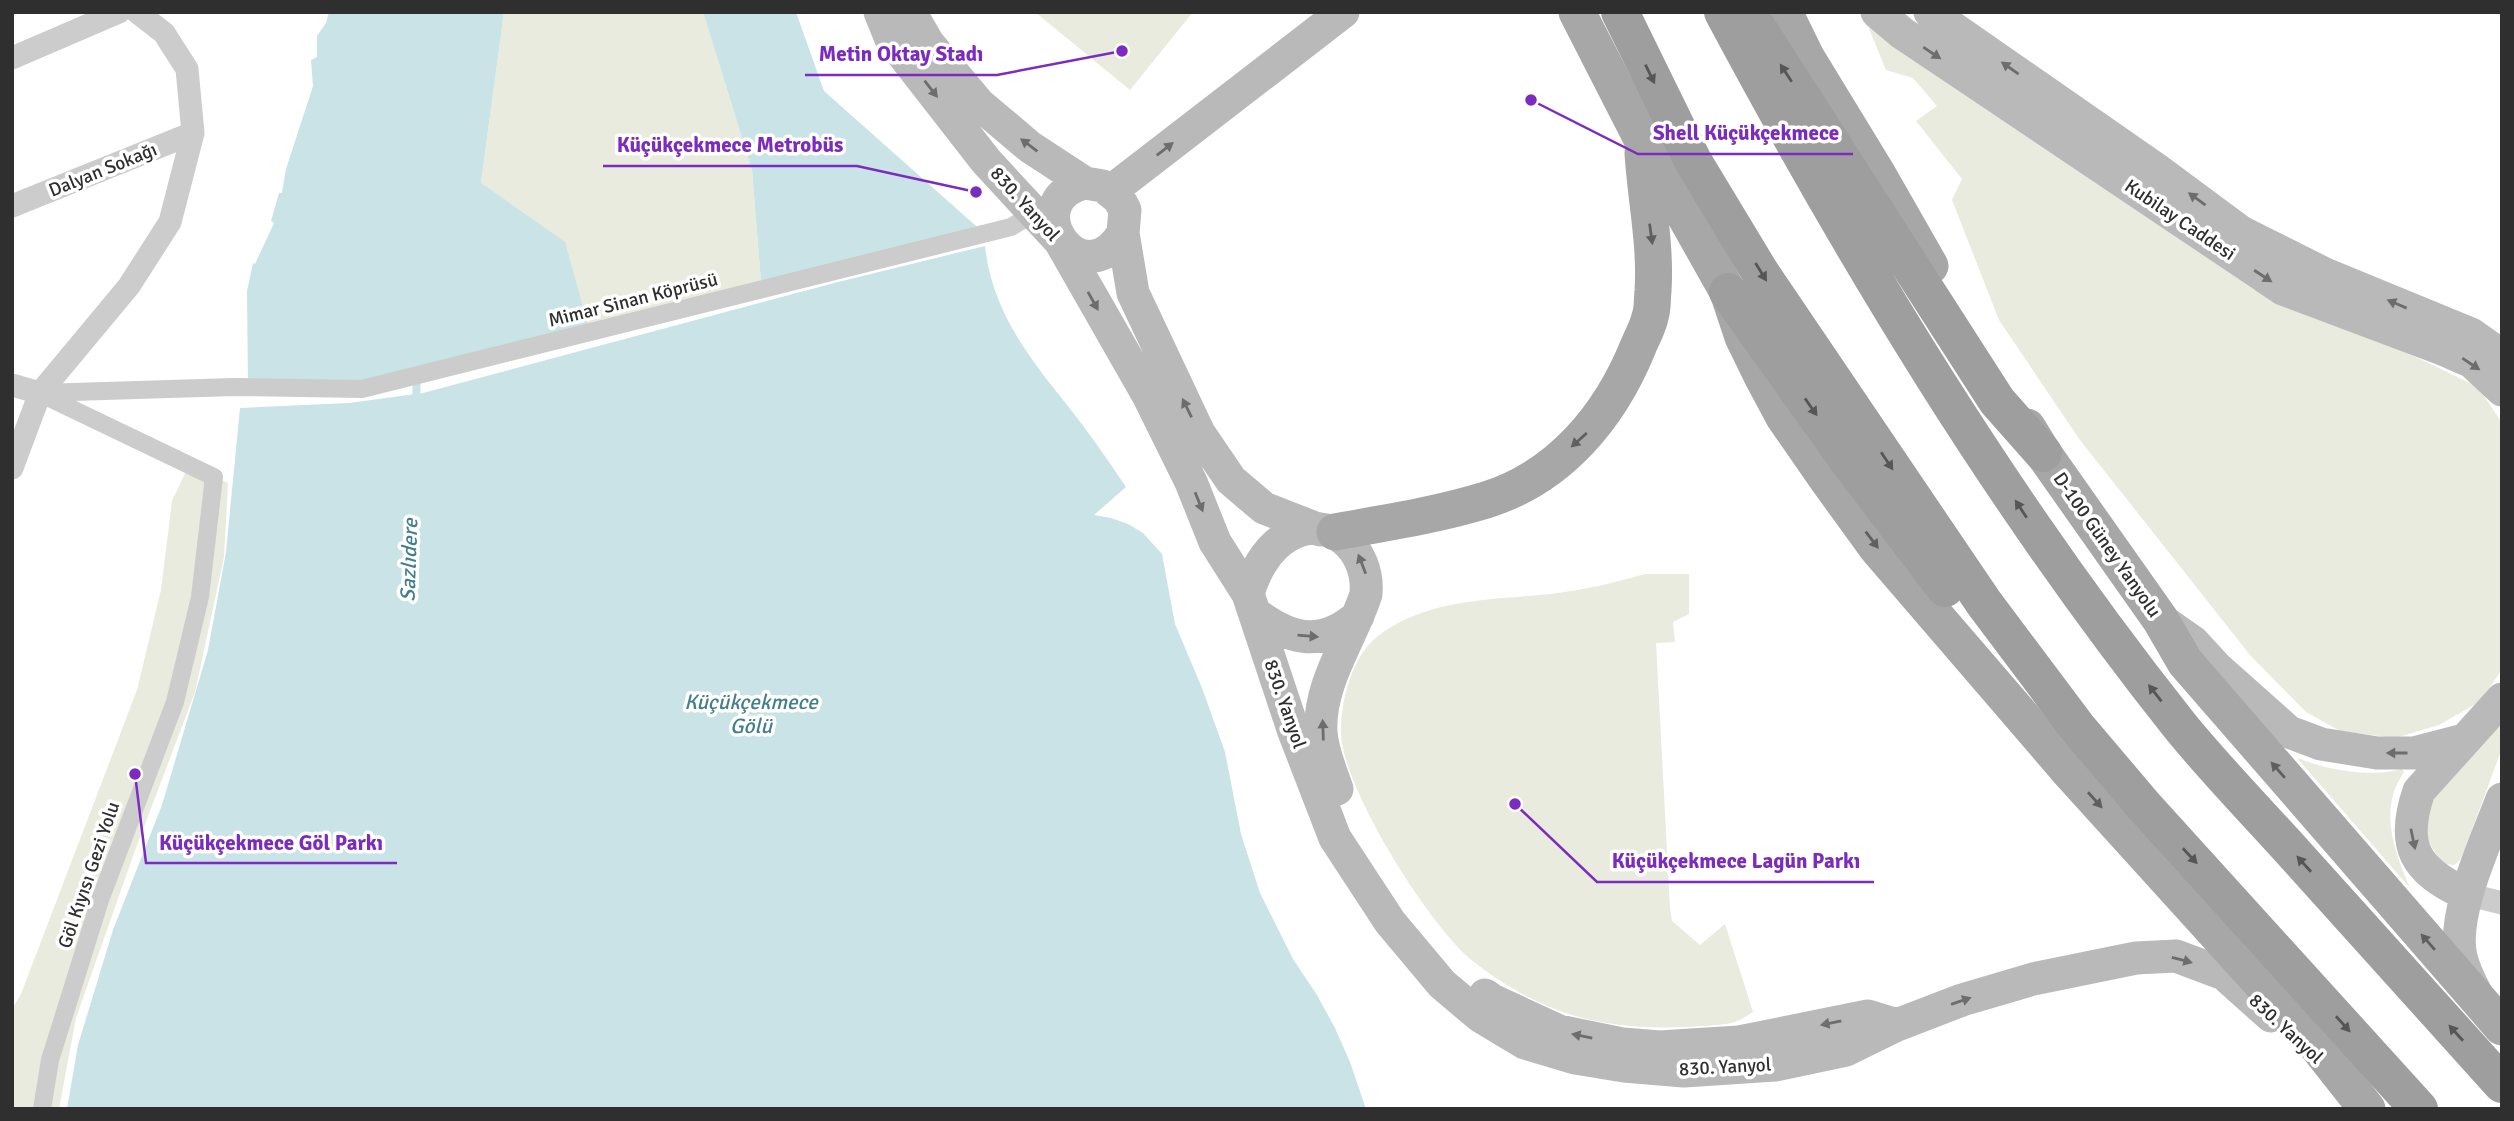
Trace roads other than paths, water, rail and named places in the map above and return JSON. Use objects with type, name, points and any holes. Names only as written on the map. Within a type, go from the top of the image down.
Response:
[{"type":"highway","points":[[1620,12],[1693,161],[1760,272],[1984,603],[2077,727],[2144,806],[2419,1109]]},
{"type":"highway","points":[[1723,12],[1838,221],[1916,351],[2032,526],[2114,640],[2183,729],[2502,1084]]},
{"type":"highway","points":[[1747,12],[1997,401],[2043,453]]},
{"type":"highway","points":[[1728,292],[1847,459],[1982,635],[2049,717],[2116,783],[2144,806]]},
{"type":"main road","name":"830. Yanyol","points":[[880,12],[891,38],[986,161],[1060,241],[1148,395],[1191,482],[1215,542],[1252,604],[1294,732],[1335,838],[1390,922],[1442,984],[1480,1016],[1525,1043],[1575,1058],[1624,1066],[1684,1071],[1781,1049],[1868,1016],[1897,1025],[1962,1000],[2033,979],[2136,958],[2176,956],[2224,974],[2358,1099]]},
{"type":"main road","points":[[910,12],[928,43],[979,104],[1030,147],[1098,187],[1125,210],[1124,233],[1133,293],[1205,443],[1231,480],[1264,508],[1329,531],[1354,548],[1365,569],[1366,594],[1358,616],[1338,631],[1315,638],[1284,631],[1252,604],[1252,577],[1276,544],[1298,532],[1329,531],[1396,521],[1488,499],[1526,482],[1550,466],[1592,429],[1614,398],[1651,316],[1655,258],[1646,193],[1643,141]]},
{"type":"main road","points":[[1124,233],[1118,243],[1099,255],[1078,254],[1060,241],[1055,231],[1055,207],[1070,189],[1098,187],[1343,12]]},
{"type":"main road","points":[[1577,12],[1643,141],[1728,292],[1743,337],[1784,417],[1877,548],[2068,770],[2311,1038],[2358,1099]]},
{"type":"main road","name":"D-100 Güney Yanyolu","points":[[1784,12],[1806,57],[2043,453],[2160,619],[2185,662],[2495,1020]]},
{"type":"main road","name":"Kubilay Caddesi","points":[[1877,12],[1902,33],[2283,289],[2472,362],[2502,390]]},
{"type":"main road","name":"Kubilay Caddesi","points":[[1930,12],[2156,169],[2241,232],[2325,274],[2471,334],[2502,356]]},
{"type":"main road","name":"830. Yanyol","points":[[1358,616],[1325,694],[1321,732],[1328,765],[1375,869],[1412,922],[1452,968],[1492,1000],[1559,1031],[1660,1047],[1781,1049]]},
{"type":"main road","points":[[2160,619],[2193,642],[2232,682],[2289,732],[2321,744],[2377,753],[2414,753],[2464,740]]},
{"type":"main road","points":[[2466,894],[2439,882],[2419,861],[2410,833],[2413,809],[2419,791],[2502,699]]},
{"type":"main road","points":[[2495,1020],[2470,982],[2460,955],[2466,894],[2502,799]]},
{"type":"street","points":[[12,58],[119,12]]},
{"type":"street","points":[[12,468],[40,393],[129,286],[170,222],[193,133],[187,69],[164,33],[137,12]]},
{"type":"street","name":"Dalyan Sokağı","points":[[12,206],[193,133]]},
{"type":"street","name":"Mimar Sinan Köprüsü","points":[[40,393],[234,387],[362,388],[985,234],[1010,227],[1034,213]]},
{"type":"street","points":[[12,385],[40,393]]},
{"type":"street","name":"Göl Kıyısı Gezi Yolu","points":[[40,393],[214,477],[200,597],[175,702],[100,900],[50,1060],[41,1109]]},
{"type":"street","points":[[2466,894],[2502,904]]},
{"type":"water","points":[[329,12],[504,12],[481,183],[565,242],[590,332],[362,389],[248,387],[247,291],[253,263],[255,264],[274,223],[271,221],[279,193],[282,193],[286,169],[313,86],[311,60],[317,57],[317,36],[326,23]]},
{"type":"water","points":[[703,12],[796,12],[824,91],[985,234],[761,282],[752,170]]},
{"type":"water","name":"Küçükçekmece Gölü","points":[[985,246],[995,291],[1025,350],[1126,487],[1094,515],[1128,524],[1143,533],[1162,554],[1175,624],[1225,752],[1241,834],[1260,893],[1293,959],[1335,1028],[1366,1109],[67,1109],[78,1045],[113,930],[162,805],[208,650],[226,552],[240,408],[349,403],[423,393],[838,282]]},
{"type":"waterway","name":"Sazlıdere","points":[[416,403],[417,374]]},
{"type":"place","name":"Metin Oktay Stadı","points":[[1122,51]]},
{"type":"place","name":"Shell Küçükçekmece","points":[[1531,100]]},
{"type":"place","name":"Küçükçekmece Metrobüs","points":[[976,192]]},
{"type":"place","name":"Küçükçekmece Göl Parkı","points":[[135,774]]},
{"type":"place","name":"Küçükçekmece Lagün Parkı","points":[[1515,804]]}]
